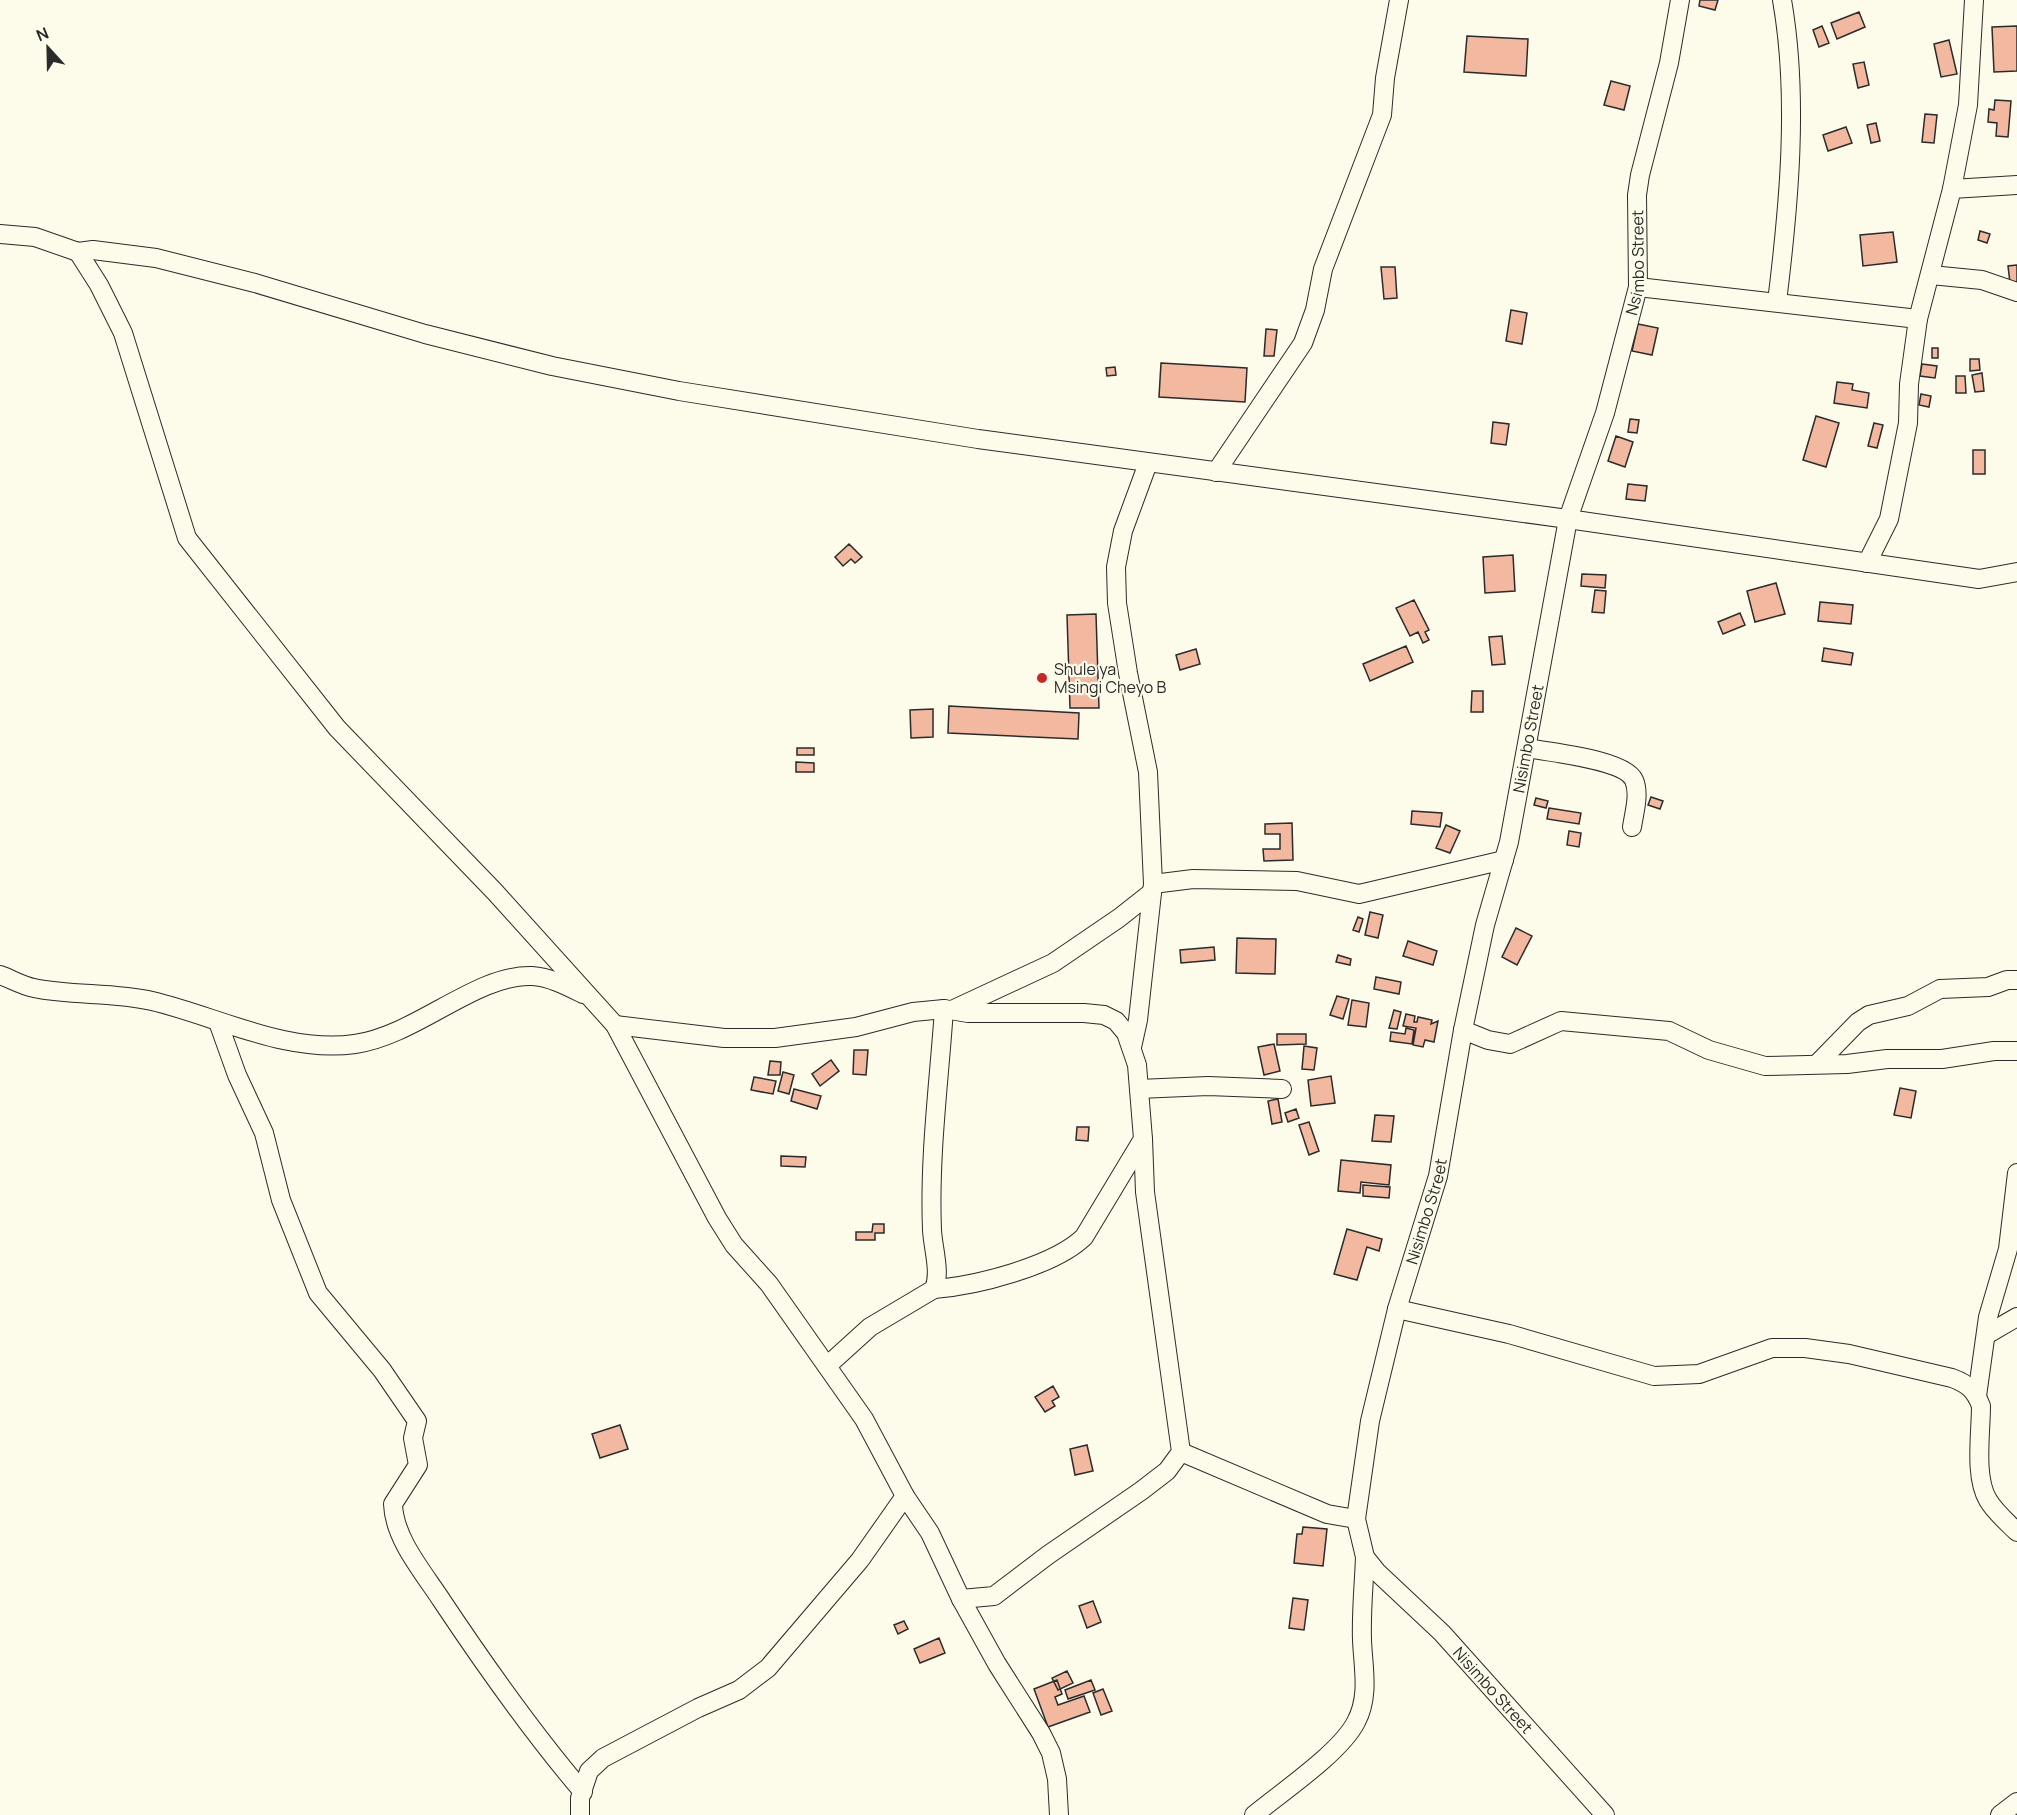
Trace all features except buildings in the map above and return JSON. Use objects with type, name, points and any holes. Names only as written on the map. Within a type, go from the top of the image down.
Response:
[{"type":"street","points":[[1216,472],[1303,343],[1315,310],[1323,269],[1382,115],[1384,78],[1399,0]]},
{"type":"street","name":"Nsimbo Street","points":[[1568,519],[1605,413],[1638,287],[1637,195],[1669,63],[1680,0]]},
{"type":"street","points":[[1777,302],[1789,172],[1789,85],[1782,0]]},
{"type":"street","points":[[1867,562],[1889,519],[1908,423],[1909,384],[1917,319],[1931,275],[1952,189],[1968,105],[1974,0]]},
{"type":"street","points":[[1952,189],[2017,184]]},
{"type":"street","points":[[0,234],[35,237],[78,252],[93,250],[156,258],[255,283],[425,334],[552,366],[679,391],[978,440],[1568,519],[1979,579],[2017,572]]},
{"type":"street","points":[[78,252],[99,285],[123,333],[187,538],[337,728],[495,892],[615,1025],[717,1218],[864,1419],[905,1496],[930,1533],[961,1599],[1051,1753],[1058,1779],[1059,1815]]},
{"type":"street","points":[[1931,275],[1982,280],[2017,292]]},
{"type":"street","points":[[1638,287],[1917,319]]},
{"type":"street","points":[[961,1599],[994,1596],[1167,1471],[1181,1452],[1146,1191],[1139,1089],[1132,1047],[1138,1020],[1152,888],[1148,772],[1128,673],[1117,603],[1116,567],[1123,531],[1148,464]]},
{"type":"street","name":"Nisimbo Street","points":[[1568,519],[1546,628],[1528,748],[1504,860],[1485,925],[1463,1030],[1438,1176],[1397,1309],[1370,1421],[1356,1519],[1365,1557],[1377,1572],[1442,1633],[1605,1815]]},
{"type":"street","points":[[1528,748],[1606,763],[1627,772],[1634,779],[1637,790],[1632,827]]},
{"type":"street","points":[[948,1009],[1053,963],[1119,918],[1152,888],[1193,879],[1297,881],[1359,894],[1504,860]]},
{"type":"street","points":[[0,975],[33,988],[150,1000],[218,1022],[310,1043],[356,1044],[410,1027],[501,979],[532,976],[555,981],[589,997]]},
{"type":"street","points":[[1817,1064],[1858,1022],[1869,1015],[1908,1006],[1940,989],[1988,987],[2007,980],[2017,980]]},
{"type":"street","points":[[615,1025],[724,1038],[775,1038],[856,1027],[913,1012],[948,1009],[968,1013],[1084,1012],[1116,1021],[1132,1047]]},
{"type":"street","points":[[934,1289],[938,1281],[932,1230],[932,1149],[948,1009]]},
{"type":"street","points":[[1463,1030],[1488,1040],[1510,1044],[1561,1021],[1669,1031],[1740,1061],[1765,1066],[1847,1064],[1887,1059],[1942,1059],[1994,1051],[2017,1051]]},
{"type":"street","points":[[218,1022],[237,1076],[264,1133],[281,1200],[318,1293],[382,1370],[417,1420],[413,1438],[418,1465],[393,1504],[403,1539],[531,1731],[582,1792]]},
{"type":"street","points":[[1139,1089],[1208,1086],[1282,1089]]},
{"type":"street","points":[[827,1366],[870,1327],[934,1289],[964,1287],[1071,1250],[1084,1237],[1098,1216],[1143,1139]]},
{"type":"street","points":[[1977,1396],[1991,1303],[2013,1255],[2017,1173]]},
{"type":"street","points":[[1397,1309],[1509,1334],[1654,1376],[1699,1374],[1772,1348],[1805,1348],[1849,1354],[1952,1378],[1968,1384],[1977,1396],[1981,1406],[1979,1474],[1983,1490],[1988,1501],[2017,1532]]},
{"type":"street","points":[[1986,1335],[2017,1317]]},
{"type":"street","points":[[1181,1452],[1327,1514],[1356,1519]]},
{"type":"street","points":[[580,1815],[582,1792],[589,1771],[603,1758],[756,1680],[803,1629],[860,1560],[905,1496]]},
{"type":"street","points":[[1254,1815],[1338,1745],[1356,1722],[1364,1702],[1365,1676],[1362,1640],[1365,1557]]},
{"type":"street","points":[[2000,1815],[2017,1802]]},
{"type":"place","name":"Shule ya Msingi Cheyo B","points":[[1042,678]]}]
